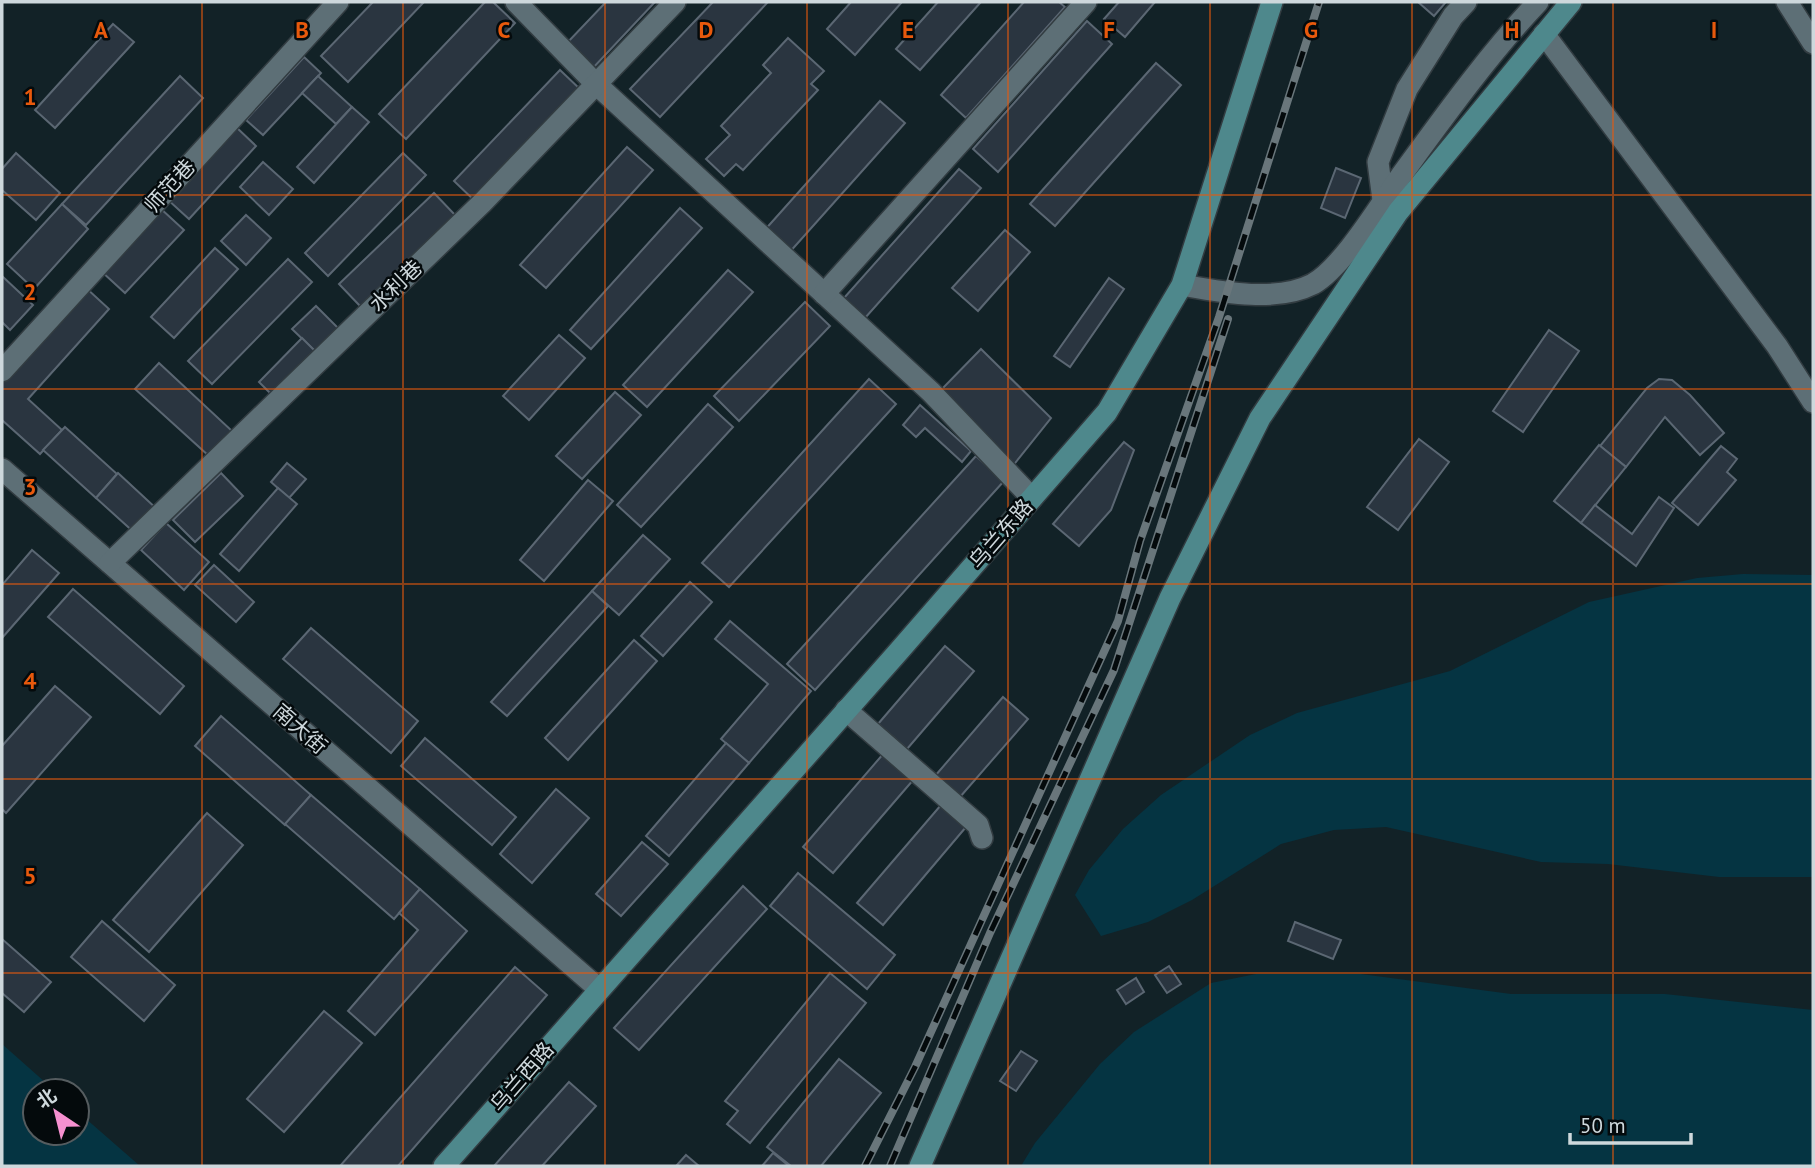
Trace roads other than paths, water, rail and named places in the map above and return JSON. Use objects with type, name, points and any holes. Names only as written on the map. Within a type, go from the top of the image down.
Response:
[{"type":"main road","name":"乌兰东路","points":[[599,989],[1107,412],[1182,285],[1272,2]]},
{"type":"main road","points":[[920,1166],[1170,598],[1260,418],[1398,212],[1571,2]]},
{"type":"main road","name":"乌兰西路","points":[[444,1166],[599,989]]},
{"type":"street","name":"师范巷","points":[[2,371],[338,2]]},
{"type":"street","points":[[516,2],[596,84],[931,393],[1032,498]]},
{"type":"street","name":"水利巷","points":[[110,563],[482,203],[675,2]]},
{"type":"street","points":[[824,294],[1086,2]]},
{"type":"street","points":[[1383,200],[1378,162],[1407,89],[1453,16],[1466,2]]},
{"type":"street","points":[[1182,285],[1232,294],[1280,293],[1313,284],[1338,262],[1434,131],[1538,2]]},
{"type":"street","points":[[1787,2],[1813,43]]},
{"type":"street","points":[[1545,34],[1777,346],[1813,402]]},
{"type":"street","name":"南大街","points":[[2,469],[599,989]]},
{"type":"street","points":[[846,710],[978,825],[982,838]]},
{"type":"railway","points":[[865,1166],[915,1067],[1118,621],[1140,541],[1219,317],[1319,2]]},
{"type":"railway","points":[[890,1166],[990,933],[1114,670],[1228,319]]}]
